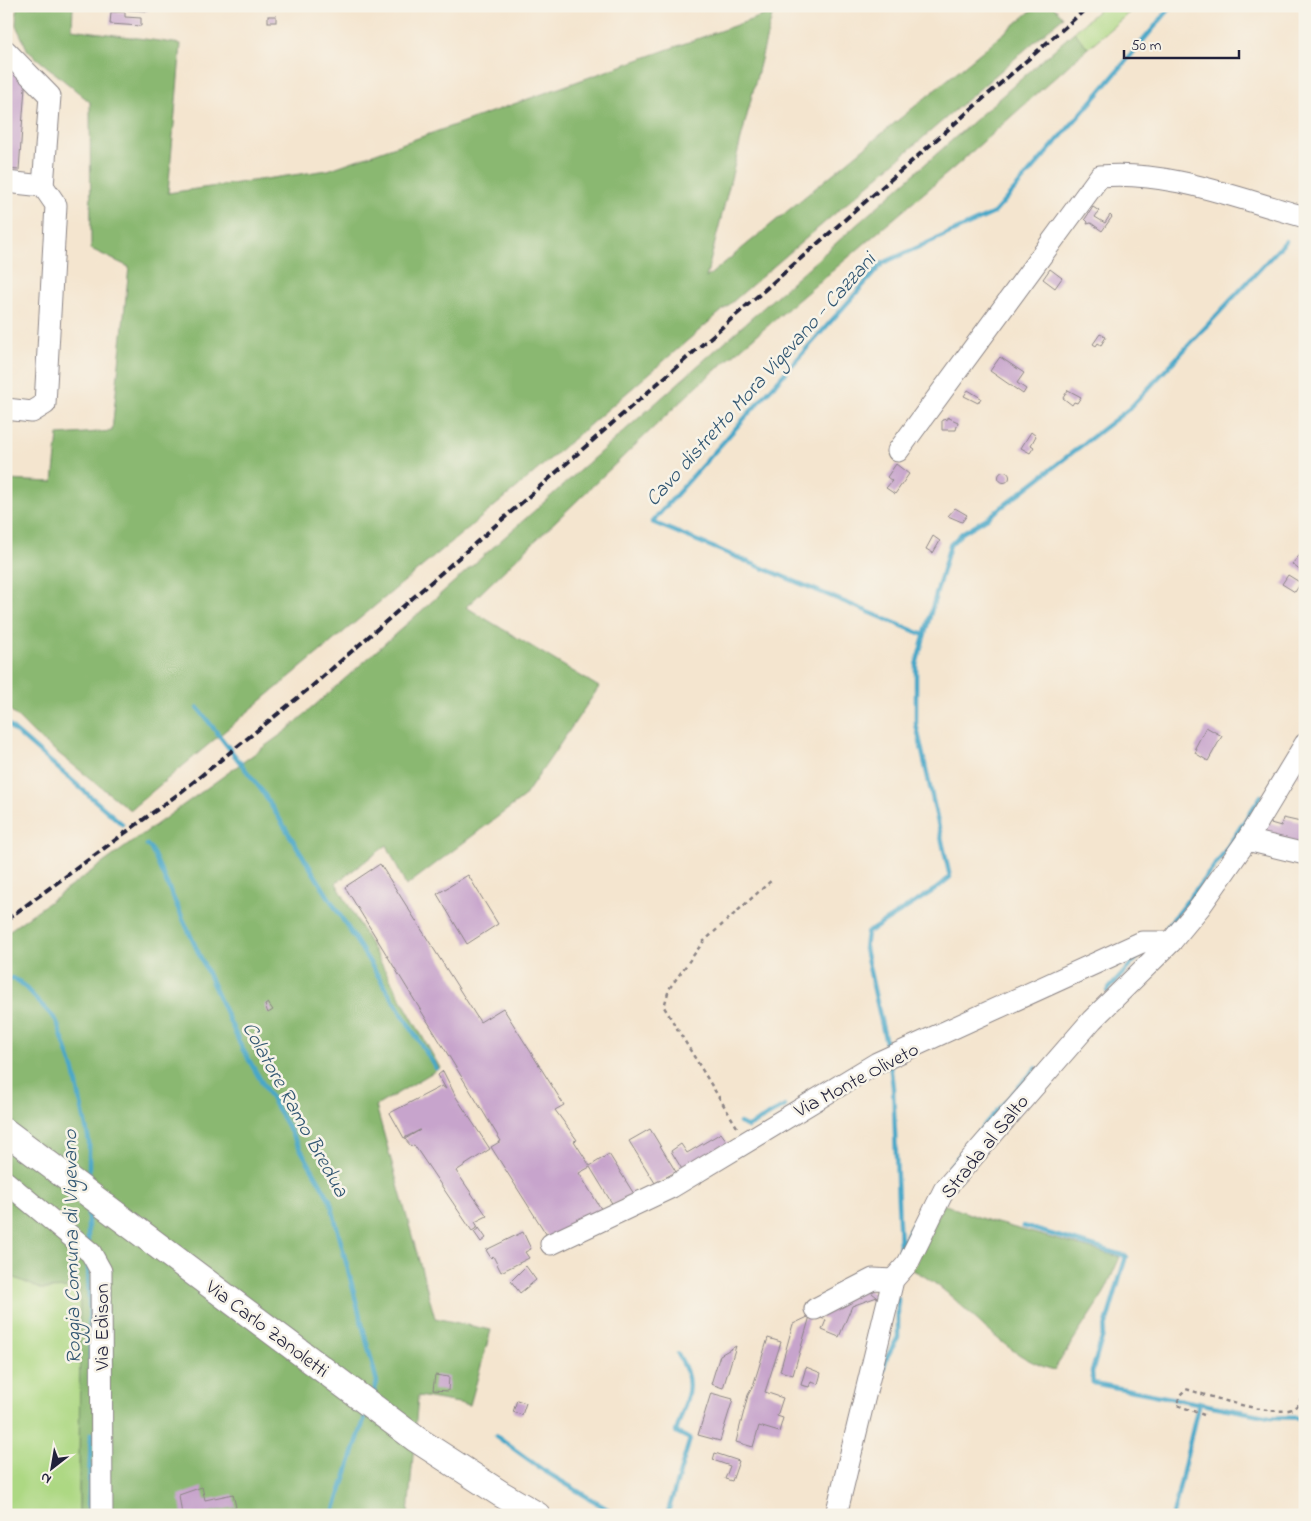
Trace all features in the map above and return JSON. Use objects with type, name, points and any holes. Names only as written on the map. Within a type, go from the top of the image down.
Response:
[{"type":"main road","name":"Via Carlo Zanoletti","points":[[6,1132],[424,1444],[537,1515]]},
{"type":"street","points":[[6,51],[50,96],[43,186],[56,205],[46,404],[32,412],[6,409]]},
{"type":"street","points":[[898,451],[1100,176],[1128,174],[1169,179],[1305,218]]},
{"type":"street","points":[[6,182],[43,186]]},
{"type":"street","name":"Strada al Salto","points":[[836,1515],[896,1277],[908,1263],[944,1190],[1092,1020],[1171,942],[1200,907],[1247,840],[1305,744]]},
{"type":"street","points":[[1247,840],[1305,854]]},
{"type":"street","name":"Via Monte Oliveto","points":[[551,1244],[672,1187],[746,1141],[889,1058],[1142,942],[1171,942]]},
{"type":"street","name":"Via Edison","points":[[6,1182],[87,1249],[101,1271],[102,1515]]},
{"type":"street","points":[[814,1308],[873,1279],[896,1277]]},
{"type":"path","points":[[746,1141],[664,1007],[669,989],[703,942],[773,879]]},
{"type":"path","points":[[1203,1415],[1177,1405],[1180,1395],[1186,1390],[1270,1411],[1292,1409],[1300,1402],[1305,1382]]},
{"type":"green space","points":[[17,6],[73,6],[72,29],[181,44],[168,193],[328,170],[773,12],[706,278],[1037,6],[1053,6],[1063,17],[514,490],[130,810],[34,734],[6,706],[6,480],[53,482],[58,435],[112,431],[129,267],[91,249],[90,102],[28,51],[16,25]]},
{"type":"green space","points":[[1103,6],[1137,6],[1088,48],[1074,32]]},
{"type":"green space","points":[[1074,32],[1088,48],[957,165],[698,385],[466,607],[599,687],[524,797],[406,886],[387,845],[336,883],[440,1068],[376,1106],[435,1318],[491,1330],[470,1405],[418,1396],[408,1515],[79,1515],[80,1288],[41,1289],[6,1274],[6,933],[286,731]]},
{"type":"green space","points":[[943,1204],[986,1220],[1120,1257],[1104,1293],[1054,1370],[1033,1362],[1015,1352],[948,1294],[913,1270]]},
{"type":"green space","points":[[6,1274],[41,1289],[80,1288],[79,1515],[6,1515]]},
{"type":"building","points":[[128,6],[148,6],[148,11],[128,10]]},
{"type":"building","points":[[111,12],[125,12],[125,17],[141,18],[141,26],[110,24]]},
{"type":"building","points":[[268,16],[276,16],[276,22],[268,22]]},
{"type":"building","points":[[6,72],[26,73],[19,170],[6,169]]},
{"type":"building","points":[[1093,207],[1099,211],[1095,217],[1105,223],[1110,215],[1112,217],[1102,231],[1091,223],[1087,224],[1088,222],[1085,219]]},
{"type":"building","points":[[1050,269],[1062,278],[1055,288],[1043,279]]},
{"type":"building","points":[[1100,334],[1106,337],[1101,345],[1098,343],[1096,346],[1093,344]]},
{"type":"building","points":[[1000,357],[1024,373],[1017,383],[1026,389],[1023,394],[990,371]]},
{"type":"building","points":[[968,390],[981,398],[978,403],[964,396]]},
{"type":"building","points":[[1068,390],[1081,397],[1077,403],[1074,402],[1072,405],[1063,398]]},
{"type":"building","points":[[947,417],[958,422],[956,430],[942,430],[942,420],[947,419]]},
{"type":"building","points":[[1031,432],[1036,436],[1031,445],[1034,447],[1030,453],[1021,448]]},
{"type":"building","points":[[896,464],[909,474],[895,494],[886,488],[892,481],[887,477]]},
{"type":"building","points":[[1004,471],[1010,477],[1004,483],[998,477]]},
{"type":"building","points":[[955,508],[967,515],[962,522],[948,516]]},
{"type":"building","points":[[933,536],[940,541],[933,553],[926,549]]},
{"type":"building","points":[[1305,549],[1305,573],[1303,573],[1292,564]]},
{"type":"building","points":[[1288,575],[1301,583],[1295,592],[1282,584]]},
{"type":"building","points":[[1206,727],[1222,736],[1208,761],[1195,753],[1197,749],[1195,748]]},
{"type":"building","points":[[1305,763],[1305,779],[1298,775]]},
{"type":"building","points":[[1283,818],[1305,823],[1305,850],[1258,836],[1267,822],[1281,826]]},
{"type":"building","points":[[380,864],[480,1022],[503,1008],[564,1105],[555,1110],[577,1140],[574,1141],[590,1166],[609,1154],[634,1194],[613,1205],[590,1167],[579,1173],[603,1212],[550,1240],[491,1147],[501,1141],[345,887]]},
{"type":"building","points":[[468,875],[498,924],[467,944],[437,894]]},
{"type":"building","points":[[268,1003],[273,1010],[268,1013],[265,1005]]},
{"type":"building","points":[[443,1071],[456,1097],[490,1149],[456,1171],[487,1216],[475,1222],[478,1227],[472,1231],[414,1145],[411,1146],[405,1139],[420,1130],[404,1138],[390,1113],[442,1086],[446,1089],[438,1075]]},
{"type":"building","points":[[650,1129],[676,1172],[655,1183],[629,1141]]},
{"type":"building","points":[[721,1133],[729,1144],[683,1171],[671,1151],[681,1144],[687,1153]]},
{"type":"building","points":[[479,1228],[486,1238],[481,1242],[474,1232]]},
{"type":"building","points":[[523,1232],[531,1249],[525,1252],[529,1258],[501,1272],[493,1256],[491,1258],[486,1250]]},
{"type":"building","points":[[526,1266],[536,1280],[520,1293],[511,1281]]},
{"type":"building","points":[[867,1289],[877,1297],[852,1306],[839,1337],[822,1330],[826,1320],[821,1318],[827,1308]]},
{"type":"building","points":[[810,1316],[793,1375],[780,1371],[793,1324]]},
{"type":"building","points":[[768,1338],[781,1342],[765,1392],[783,1398],[777,1416],[783,1418],[779,1432],[759,1426],[753,1447],[736,1442],[748,1395],[753,1386]]},
{"type":"building","points":[[736,1346],[723,1388],[711,1384],[720,1355]]},
{"type":"building","points":[[806,1367],[821,1373],[818,1384],[811,1382],[809,1387],[801,1385]]},
{"type":"building","points":[[435,1375],[449,1377],[448,1391],[433,1390]]},
{"type":"building","points":[[711,1393],[733,1399],[720,1441],[698,1435]]},
{"type":"building","points":[[517,1400],[526,1403],[522,1415],[513,1412]]},
{"type":"building","points":[[715,1453],[739,1461],[732,1481],[725,1479],[730,1466],[713,1460]]},
{"type":"building","points":[[202,1487],[205,1500],[233,1494],[236,1507],[194,1515],[182,1515],[179,1495]]},
{"type":"waterway","name":"Cavo distretto Mora Vigevano - Cazzani","points":[[924,635],[652,522],[883,263],[994,213],[1172,6]]},
{"type":"waterway","name":"Cavo distretto Mora Vigevano - Cazzani","points":[[888,1052],[865,949],[867,933],[936,889],[950,877],[916,724],[916,665],[950,545],[962,533],[989,517],[1130,408],[1286,241]]},
{"type":"waterway","points":[[198,708],[262,791],[436,1068]]},
{"type":"waterway","name":"Colatore Ramo Bredua","points":[[6,723],[122,824]]},
{"type":"waterway","points":[[1167,927],[1219,860],[1261,796]]},
{"type":"waterway","name":"Colatore Ramo Bredua","points":[[147,845],[151,849],[242,1048],[330,1200],[377,1382],[373,1395]]},
{"type":"waterway","name":"Cavo distretto Mora Vigevano - Cazzani","points":[[1107,991],[1142,952]]},
{"type":"waterway","name":"Roggia Comuna di Vigevano","points":[[6,981],[12,978],[20,982],[56,1020],[74,1071],[89,1141],[89,1184]]},
{"type":"waterway","name":"Cavo distretto Mora Vigevano - Cazzani","points":[[890,1064],[893,1087],[900,1247]]},
{"type":"waterway","name":"Cavo distretto Mora Vigevano - Cazzani","points":[[949,1168],[986,1123],[1036,1068]]},
{"type":"waterway","name":"Cavo distretto Mora Vigevano - Cazzani","points":[[740,1123],[748,1127],[785,1106]]},
{"type":"waterway","name":"Cavo distretto Mora Vigevano - Cazzani","points":[[895,1265],[900,1247],[927,1201]]},
{"type":"waterway","name":"Roggia Comuna di Vigevano","points":[[88,1206],[88,1241]]},
{"type":"waterway","name":"Cavo distretto Mora Vigevano - Cazzani","points":[[1023,1226],[1126,1256],[1092,1372],[1093,1383],[1270,1417],[1305,1418]]},
{"type":"waterway","name":"Roggia Comuna di Vigevano","points":[[88,1264],[91,1381]]},
{"type":"waterway","name":"Cavo distretto Mora Vigevano - Cazzani","points":[[880,1378],[887,1357],[898,1337],[898,1298]]},
{"type":"waterway","name":"Cavo distretto Mora Vigevano - Cazzani","points":[[667,1515],[690,1439],[676,1432],[686,1401],[689,1384],[688,1375],[678,1354]]},
{"type":"waterway","name":"Cavo distretto Mora Vigevano - Cazzani","points":[[1173,1515],[1199,1402]]},
{"type":"waterway","name":"Colatore Ramo Bredua","points":[[333,1515],[366,1414]]},
{"type":"waterway","name":"Roggia Comuna di Vigevano","points":[[88,1515],[91,1434]]},
{"type":"waterway","name":"Cavo distretto Mora Vigevano - Cazzani","points":[[496,1436],[543,1470],[617,1515]]},
{"type":"railway","points":[[6,920],[181,792],[311,687],[1089,6]]}]
